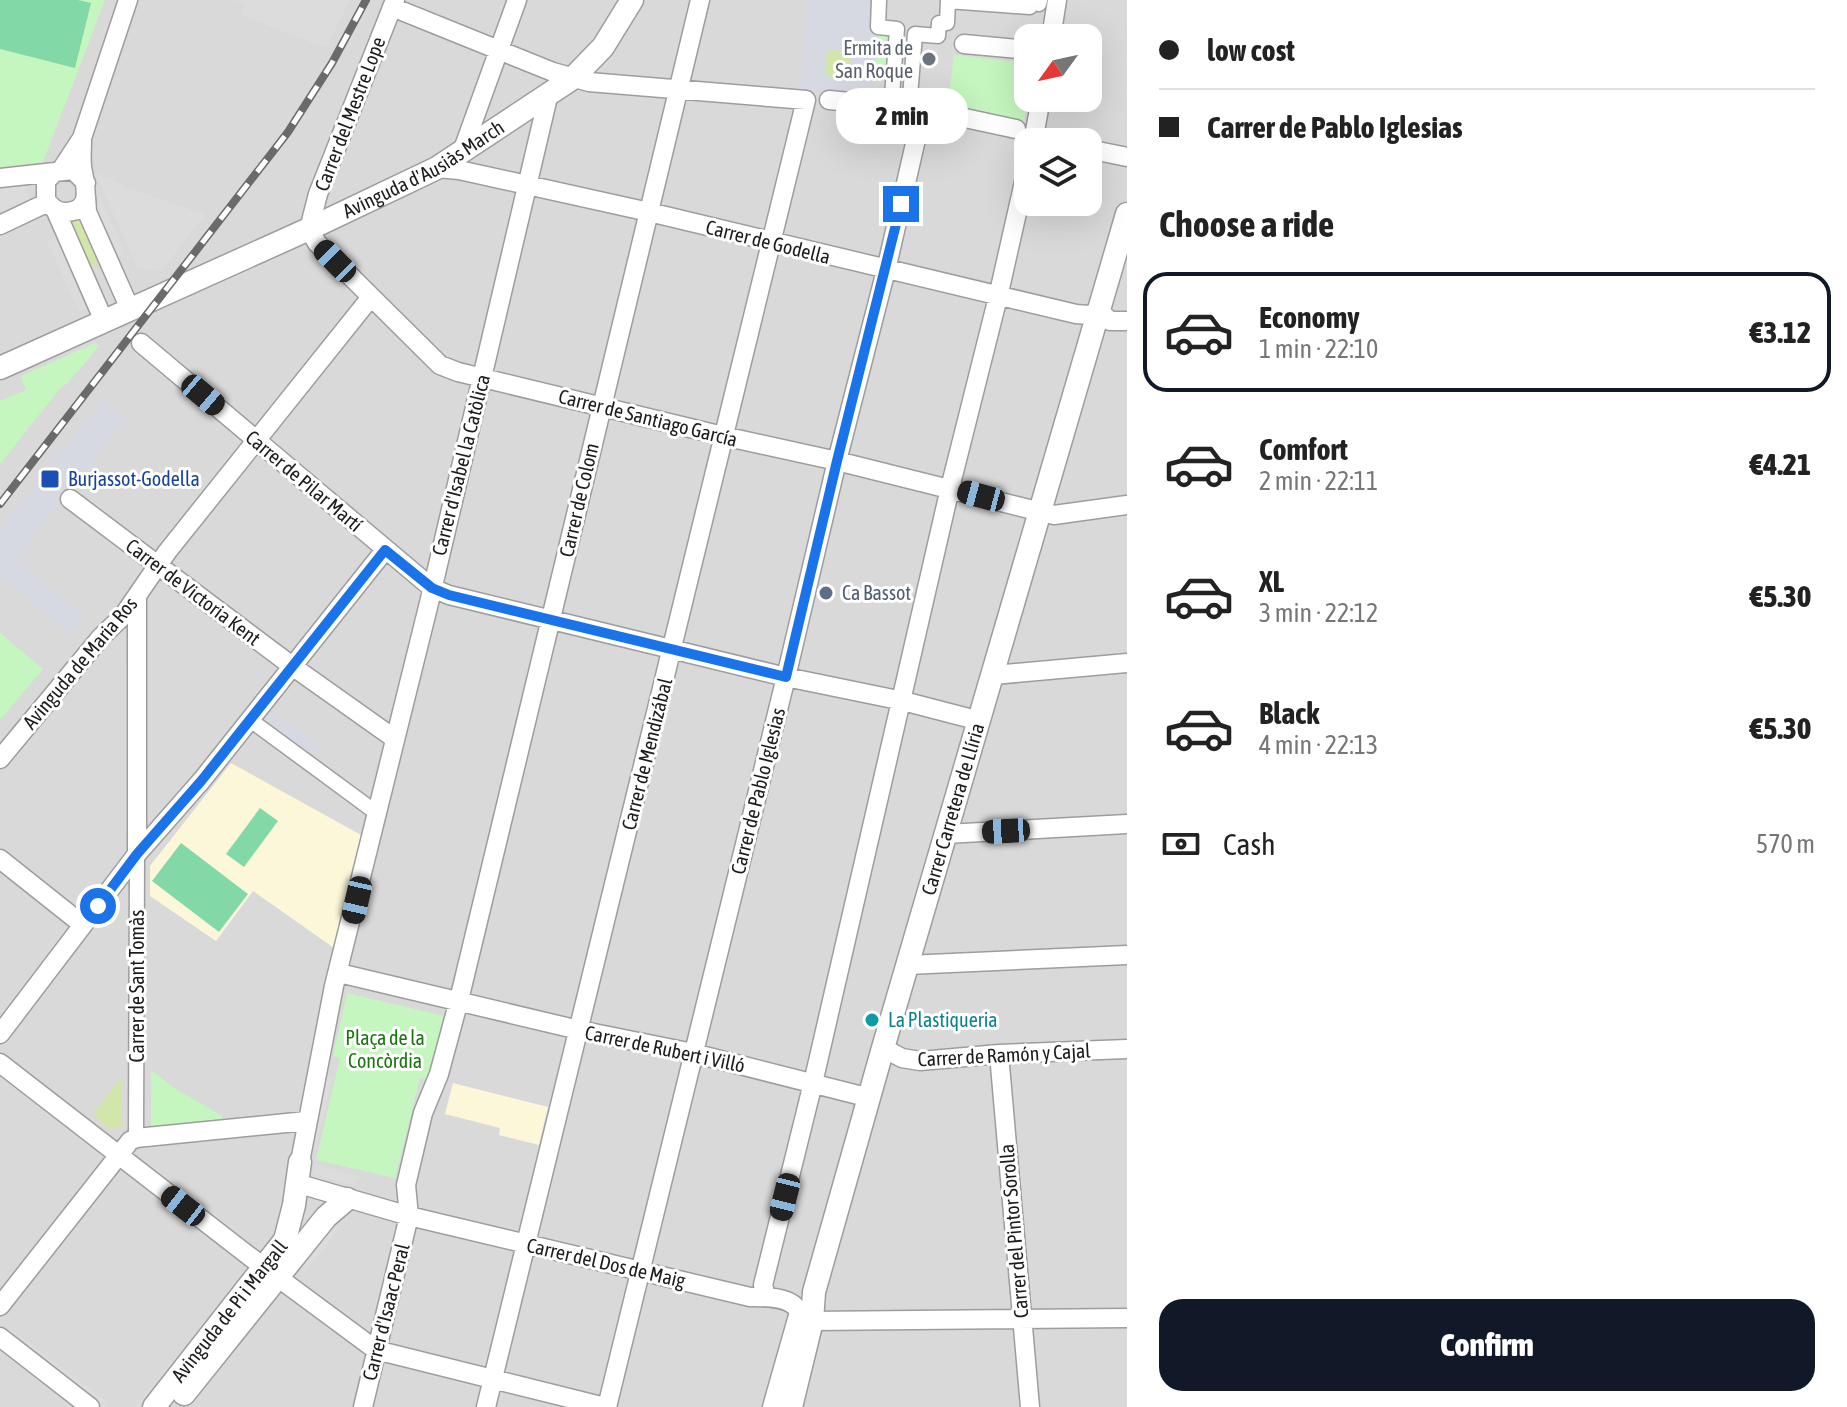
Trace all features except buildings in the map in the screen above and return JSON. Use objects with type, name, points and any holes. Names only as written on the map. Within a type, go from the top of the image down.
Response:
[{"type":"street","points":[[104,321],[45,187],[82,138],[128,0]]},
{"type":"street","points":[[462,152],[517,0]]},
{"type":"street","name":"Avinguda d'Ausiàs March","points":[[0,368],[437,168],[573,78],[603,47],[632,0]]},
{"type":"street","name":"Carrer de Colom","points":[[459,1000],[700,0]]},
{"type":"street","points":[[879,0],[878,27],[897,29],[892,96],[910,97],[915,34],[938,36],[939,23],[947,23],[948,1],[1030,7],[1031,2],[1039,4],[1040,0]]},
{"type":"street","points":[[1053,24],[1057,0]]},
{"type":"street","points":[[393,4],[498,50],[573,78],[679,90]]},
{"type":"street","name":"Carrer del Mestre Lope","points":[[309,229],[318,194],[393,4]]},
{"type":"street","points":[[964,44],[1014,49]]},
{"type":"street","name":"Carrer de Mendizábal","points":[[486,1407],[806,100],[679,90]]},
{"type":"street","name":"Carrer d'Isabel la Catòlica","points":[[339,973],[548,97]]},
{"type":"street","points":[[829,100],[923,109],[1014,129]]},
{"type":"street","name":"Carrer de Pablo Iglesias","points":[[606,1407],[923,109]]},
{"type":"street","points":[[82,138],[87,212],[130,309]]},
{"type":"street","points":[[1102,152],[1127,157]]},
{"type":"street","name":"Carrer de Godella","points":[[437,168],[459,170],[649,212],[998,297],[1076,314],[1089,315],[1099,311],[1110,321],[1127,321]]},
{"type":"street","points":[[0,178],[73,170],[83,177],[86,190],[83,204],[74,211],[37,207],[1,221]]},
{"type":"street","name":"Carrer Carretera de Llíria","points":[[772,1407],[814,1292],[1127,214]]},
{"type":"street","points":[[766,1296],[763,1285],[1016,216]]},
{"type":"street","name":"Carrer de Santiago García","points":[[309,229],[317,243],[440,365],[482,378],[1054,515],[1127,505]]},
{"type":"street","name":"Avinguda de Maria Ros","points":[[0,759],[138,595],[167,552],[371,297]]},
{"type":"street","name":"Carrer de Pilar Martí","points":[[141,343],[432,588]]},
{"type":"street","name":"Carrer de Victoria Kent","points":[[70,499],[292,666],[395,739]]},
{"type":"street","points":[[0,1034],[137,854],[385,550]]},
{"type":"street","points":[[432,588],[449,595],[673,650],[980,721]]},
{"type":"street","name":"Carrer de Sant Tomàs","points":[[136,1138],[138,810],[135,612],[138,595]]},
{"type":"street","points":[[110,629],[126,629],[137,643]]},
{"type":"street","points":[[994,675],[1127,663]]},
{"type":"street","points":[[249,719],[378,814]]},
{"type":"street","points":[[138,810],[147,821],[167,821]]},
{"type":"street","points":[[946,834],[1127,824]]},
{"type":"street","points":[[0,859],[83,925]]},
{"type":"street","points":[[907,965],[1127,955]]},
{"type":"street","points":[[339,973],[459,1000],[439,1074],[423,1113],[406,1185],[409,1216],[347,1199],[298,1172],[306,1121],[339,973]]},
{"type":"street","name":"Carrer de Rubert i Villó","points":[[459,1000],[579,1030],[693,1053],[870,1098]]},
{"type":"street","name":"Carrer de Ramón y Cajal","points":[[883,1048],[902,1058],[920,1061],[999,1054],[1127,1049]]},
{"type":"street","name":"Carrer del Pintor Sorolla","points":[[999,1054],[1030,1407]]},
{"type":"street","points":[[0,1063],[376,1350],[606,1407]]},
{"type":"street","points":[[102,1143],[306,1121]]},
{"type":"street","points":[[0,1306],[125,1145],[136,1138]]},
{"type":"street","name":"Avinguda de Pi i Margall","points":[[173,1407],[272,1273],[290,1226],[298,1172]]},
{"type":"street","name":"Avinguda de Pi i Margall","points":[[154,1407],[272,1273],[347,1199]]},
{"type":"street","name":"Carrer del Dos de Maig","points":[[409,1216],[750,1297],[766,1296],[792,1303],[806,1316]]},
{"type":"street","name":"Carrer d'Isaac Peral","points":[[363,1407],[409,1216]]},
{"type":"street","points":[[806,1316],[1022,1320],[1127,1318]]},
{"type":"street","name":"Carrer Carretera de Llíria","points":[[791,1407],[806,1316]]},
{"type":"street","points":[[0,1337],[90,1407]]},
{"type":"shaded area","points":[[0,0],[1127,0],[1127,1407],[0,1407]]},
{"type":"shaded area","points":[[233,0],[350,0],[326,48],[241,15],[245,4]]},
{"type":"shaded area","points":[[809,0],[879,0],[874,95],[799,91]],"holes":[[[827,50],[851,51],[850,77],[825,75]]]},
{"type":"shaded area","points":[[95,173],[205,215],[162,270],[138,269]]},
{"type":"shaded area","points":[[24,183],[32,203],[4,214],[0,205],[0,188]]},
{"type":"shaded area","points":[[101,199],[124,251],[118,259],[95,209]]},
{"type":"shaded area","points":[[55,237],[86,308],[79,312],[47,241]]},
{"type":"shaded area","points":[[103,399],[127,418],[16,559],[85,617],[70,635],[0,577],[0,529],[36,483],[50,493],[64,475],[51,464]]},
{"type":"shaded area","points":[[134,661],[135,821],[126,833],[125,667]]},
{"type":"shaded area","points":[[271,709],[321,746],[308,763],[258,726]]},
{"type":"shaded area","points":[[231,763],[361,835],[334,948],[253,891],[216,941],[150,896],[150,866]]},
{"type":"shaded area","points":[[326,1073],[333,1078],[315,1151],[308,1146]]},
{"type":"shaded area","points":[[453,1083],[548,1107],[539,1145],[499,1135],[500,1128],[445,1114]]},
{"type":"shaded area","points":[[150,1165],[249,1241],[246,1249],[149,1175]]},
{"type":"shaded area","points":[[318,1165],[361,1177],[354,1185],[312,1174]]},
{"type":"shaded area","points":[[328,1228],[339,1230],[305,1271],[295,1270]]},
{"type":"shaded area","points":[[236,1283],[246,1284],[148,1407],[136,1406]]},
{"type":"shaded area","points":[[9,1328],[107,1402],[106,1407],[98,1407],[8,1339]]},
{"type":"green space","points":[[0,0],[105,0],[43,162],[0,167]]},
{"type":"green space","points":[[0,0],[78,0],[91,3],[75,68],[0,49]]},
{"type":"green space","points":[[878,27],[897,29],[894,69],[875,68]]},
{"type":"green space","points":[[827,50],[851,51],[851,78],[825,76]]},
{"type":"green space","points":[[954,55],[1014,61],[1014,112],[1025,112],[1024,124],[948,102]]},
{"type":"green space","points":[[78,217],[99,263],[91,266],[71,221]]},
{"type":"green space","points":[[95,343],[99,346],[62,386],[0,464],[0,401],[26,390],[21,376]]},
{"type":"green space","points":[[0,633],[43,669],[0,720]]},
{"type":"green space","points":[[260,808],[278,821],[244,867],[226,854]]},
{"type":"green space","points":[[181,843],[248,894],[219,932],[152,881]]},
{"type":"green space","name":"Plaça de la Concòrdia","points":[[347,993],[444,1016],[427,1079],[420,1078],[395,1178],[316,1160],[340,1058],[333,1056]]},
{"type":"green space","points":[[151,1070],[174,1088],[222,1116],[222,1119],[151,1126]]},
{"type":"green space","points":[[121,1077],[121,1127],[110,1129],[93,1115]]},
{"type":"railway","points":[[0,504],[288,132],[332,63],[366,0]]},
{"type":"place","name":"Ermita de San Roque","points":[[929,59]]},
{"type":"place","name":"Burjassot-Godella","points":[[50,479]]},
{"type":"place","name":"Ca Bassot","points":[[826,593]]},
{"type":"place","name":"La Plastiqueria","points":[[872,1020]]},
{"type":"route","points":[[98,906],[385,550],[432,588],[449,595],[786,677],[901,204]]}]
